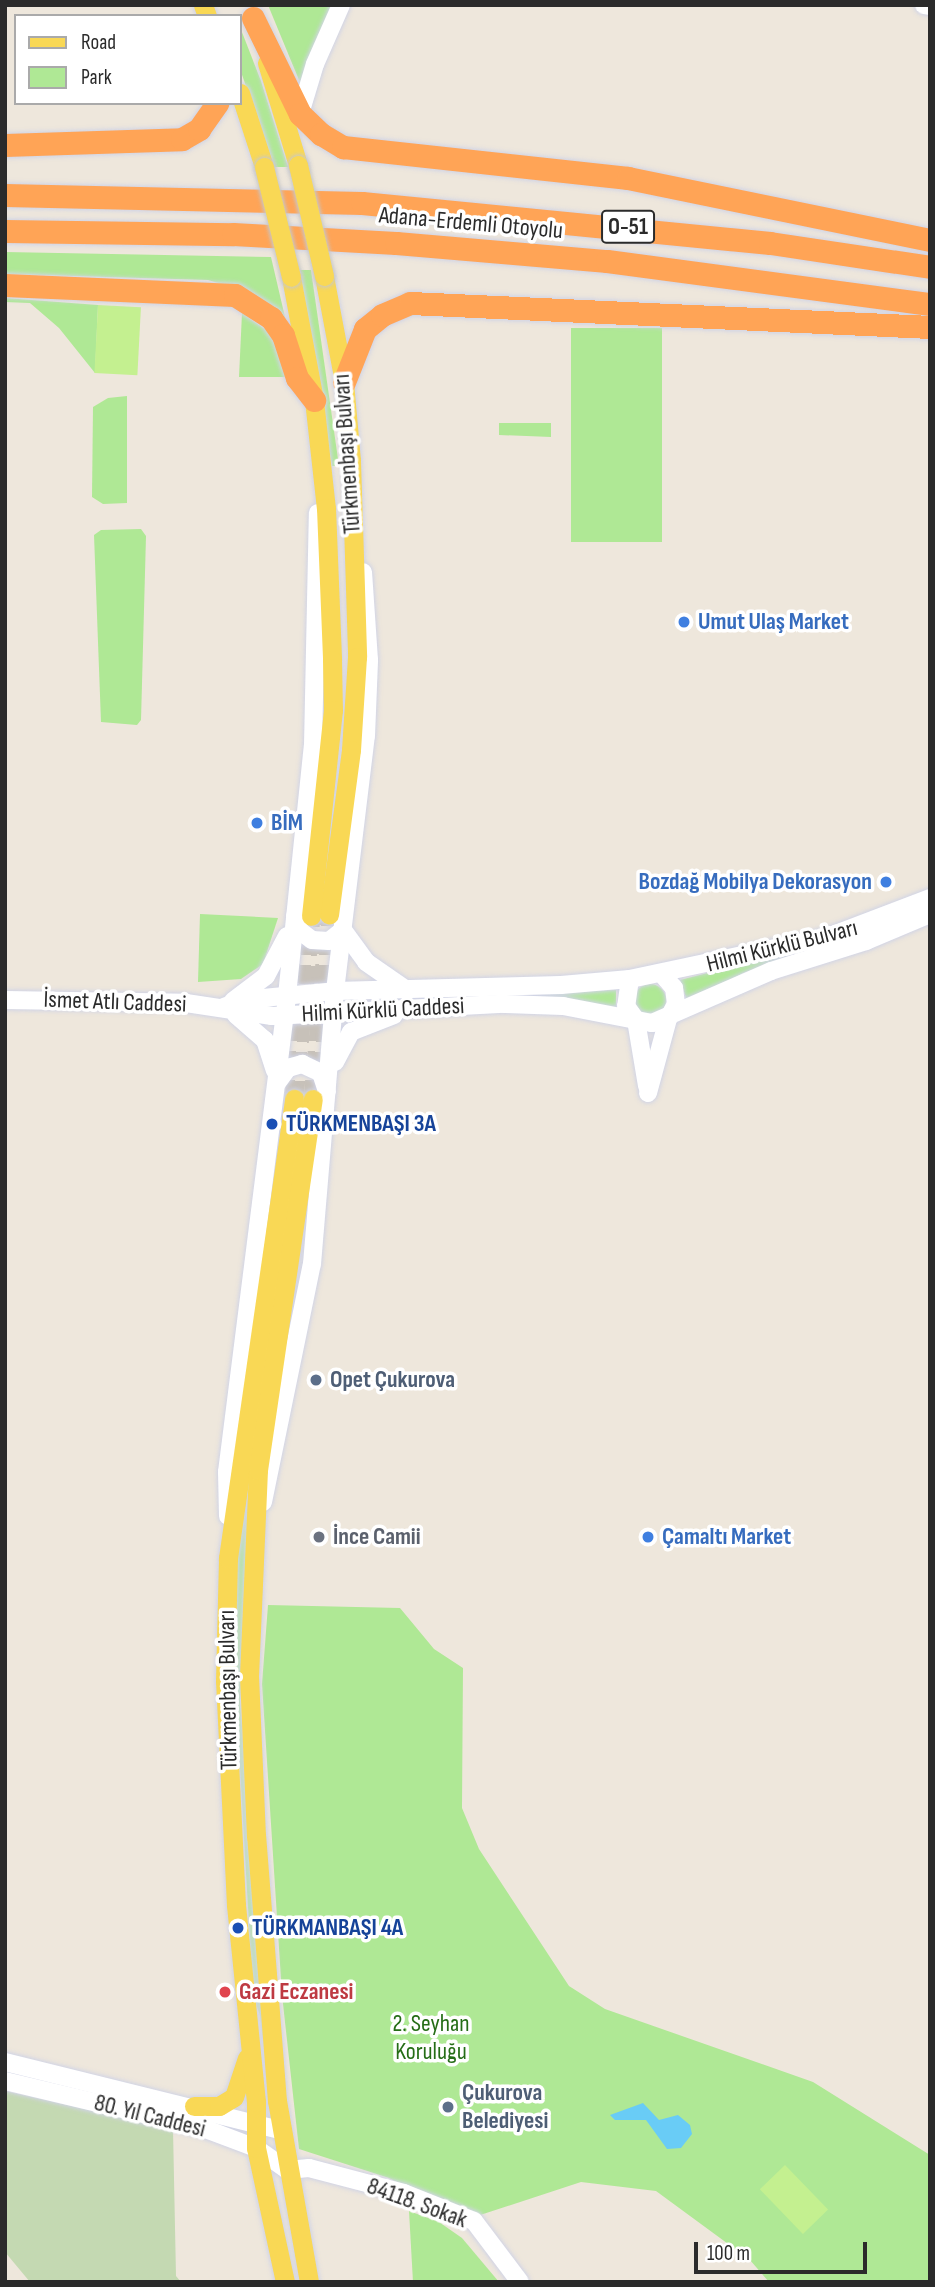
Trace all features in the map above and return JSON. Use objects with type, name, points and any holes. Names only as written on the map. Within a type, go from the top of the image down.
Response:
[{"type":"highway","points":[[250,12],[300,114],[321,134],[343,147],[628,178],[930,240]]},
{"type":"highway","points":[[5,145],[182,139],[199,129],[216,105]]},
{"type":"highway","name":"Adana-Erdemli Otoyolu","points":[[5,195],[362,203],[756,242],[930,267]]},
{"type":"highway","name":"Adana-Erdemli Otoyolu","points":[[5,231],[233,234],[396,243],[607,261],[930,304]]},
{"type":"highway","points":[[5,285],[235,295],[271,318],[283,335],[297,378],[314,400]]},
{"type":"highway","points":[[344,382],[365,329],[382,315],[410,303],[930,327]]},
{"type":"main road","points":[[300,114],[315,64],[341,5]]},
{"type":"main road","points":[[924,5],[930,6]]},
{"type":"main road","name":"Türkmenbaşı Bulvarı","points":[[250,12],[298,165],[324,276],[344,382],[351,461],[357,657],[351,750],[312,915]]},
{"type":"main road","name":"Türkmenbaşı Bulvarı","points":[[242,99],[264,167],[291,277],[314,400],[323,482],[333,710],[312,915]]},
{"type":"main road","points":[[311,1097],[334,1010],[366,736],[369,660],[359,506],[351,461]]},
{"type":"main road","name":"Hilmi Kürklü Bulvarı","points":[[630,979],[828,937],[930,898]]},
{"type":"main road","name":"Hilmi Kürklü Caddesi","points":[[224,1007],[242,1000],[286,1007],[334,1010],[563,1006],[652,1023],[771,971],[866,941],[930,914]]},
{"type":"main road","points":[[312,915],[300,931],[312,940],[329,940],[343,930]]},
{"type":"main road","points":[[228,1558],[228,1472],[286,1007],[312,915]]},
{"type":"main road","points":[[277,1083],[265,1040],[253,1026],[224,1007],[266,976],[312,915]]},
{"type":"main road","points":[[343,930],[366,962],[405,990]]},
{"type":"main road","points":[[630,979],[626,1006],[636,1020],[648,1093],[668,1018],[677,996],[662,974]]},
{"type":"main road","name":"Hilmi Kürklü Caddesi","points":[[286,1007],[335,991],[630,979]]},
{"type":"main road","name":"İsmet Atlı Caddesi","points":[[5,1000],[224,1007]]},
{"type":"main road","points":[[311,1097],[351,1032],[379,1018],[423,1008]]},
{"type":"main road","points":[[277,1083],[288,1069],[312,1066],[321,1073],[311,1097]]},
{"type":"main road","name":"Türkmenbaşı Bulvarı","points":[[285,2282],[256,2148],[250,2039],[232,1838],[225,1681],[228,1558],[311,1097]]},
{"type":"main road","name":"Türkmenbaşı Bulvarı","points":[[309,2282],[280,2130],[256,1822],[249,1676],[258,1470],[311,1097]]},
{"type":"main road","points":[[194,2106],[219,2106],[234,2097],[243,2078],[250,2039]]},
{"type":"main road","name":"80. Yıl Caddesi","points":[[5,2062],[194,2106],[280,2130]]},
{"type":"main road","name":"80. Yıl Caddesi","points":[[5,2081],[167,2118],[256,2148],[287,2170]]},
{"type":"main road","name":"84118. Sokak","points":[[287,2170],[309,2168],[404,2193],[474,2221],[520,2282]]},
{"type":"green space","points":[[268,5],[333,5],[301,85]]},
{"type":"green space","points":[[242,32],[261,81],[288,167],[274,167],[242,75]]},
{"type":"green space","points":[[5,252],[271,257],[288,330],[245,291],[208,280],[5,274]]},
{"type":"green space","points":[[300,270],[311,270],[339,466],[332,466]]},
{"type":"green space","points":[[5,298],[98,305],[95,373],[59,328],[30,303],[5,302]]},
{"type":"green space","points":[[98,305],[141,307],[137,375],[94,373]]},
{"type":"green space","points":[[242,313],[276,337],[292,377],[239,377]]},
{"type":"green space","points":[[571,328],[662,328],[662,542],[571,542]]},
{"type":"green space","points":[[127,396],[127,503],[103,504],[92,497],[93,407],[108,398]]},
{"type":"green space","points":[[499,423],[551,423],[551,437],[499,435]]},
{"type":"green space","points":[[141,529],[146,536],[141,720],[137,725],[101,722],[94,535],[101,530]]},
{"type":"green space","points":[[200,914],[278,918],[263,964],[241,979],[198,982]]},
{"type":"green space","points":[[859,934],[743,973],[688,1003],[680,980]]},
{"type":"green space","points":[[650,984],[661,989],[666,1000],[661,1011],[650,1016],[639,1011],[634,1000],[639,989]]},
{"type":"green space","points":[[616,990],[616,1008],[539,999],[407,997]]},
{"type":"green space","points":[[244,1493],[251,1494],[240,1701],[272,2112],[260,2016],[253,1994],[236,1700],[233,1597]]},
{"type":"green space","name":"2. Seyhan Koruluğu","points":[[268,1605],[400,1608],[434,1649],[463,1668],[462,1808],[479,1849],[569,1986],[605,2009],[813,2082],[930,2155],[930,2282],[769,2282],[750,2260],[656,2191],[581,2182],[468,2219],[389,2178],[299,2149],[282,1995],[262,1684]]},
{"type":"green space","points":[[5,2091],[173,2129],[176,2276],[181,2282],[30,2282],[5,2252]]},
{"type":"green space","points":[[785,2165],[828,2210],[803,2234],[760,2189]]},
{"type":"green space","points":[[409,2211],[439,2222],[462,2238],[499,2282],[413,2282]]},
{"type":"water","points":[[643,2103],[659,2120],[678,2115],[690,2125],[692,2134],[681,2148],[667,2149],[646,2120],[615,2120],[610,2115]]},
{"type":"tunnel","points":[[313,1099],[329,915]]},
{"type":"tunnel","points":[[294,1099],[311,916]]},
{"type":"place","name":"Umut Ulaş Market","points":[[684,622]]},
{"type":"place","name":"BİM","points":[[257,823]]},
{"type":"place","name":"Bozdağ Mobilya Dekorasyon","points":[[886,882]]},
{"type":"place","name":"TÜRKMENBAŞI 3A","points":[[272,1124]]},
{"type":"place","name":"Opet Çukurova","points":[[316,1380]]},
{"type":"place","name":"İnce Camii","points":[[319,1537]]},
{"type":"place","name":"Çamaltı Market","points":[[648,1537]]},
{"type":"place","name":"TÜRKMANBAŞI 4A","points":[[238,1928]]},
{"type":"place","name":"Gazi Eczanesi","points":[[225,1992]]},
{"type":"place","name":"Çukurova Belediyesi","points":[[448,2107]]}]
